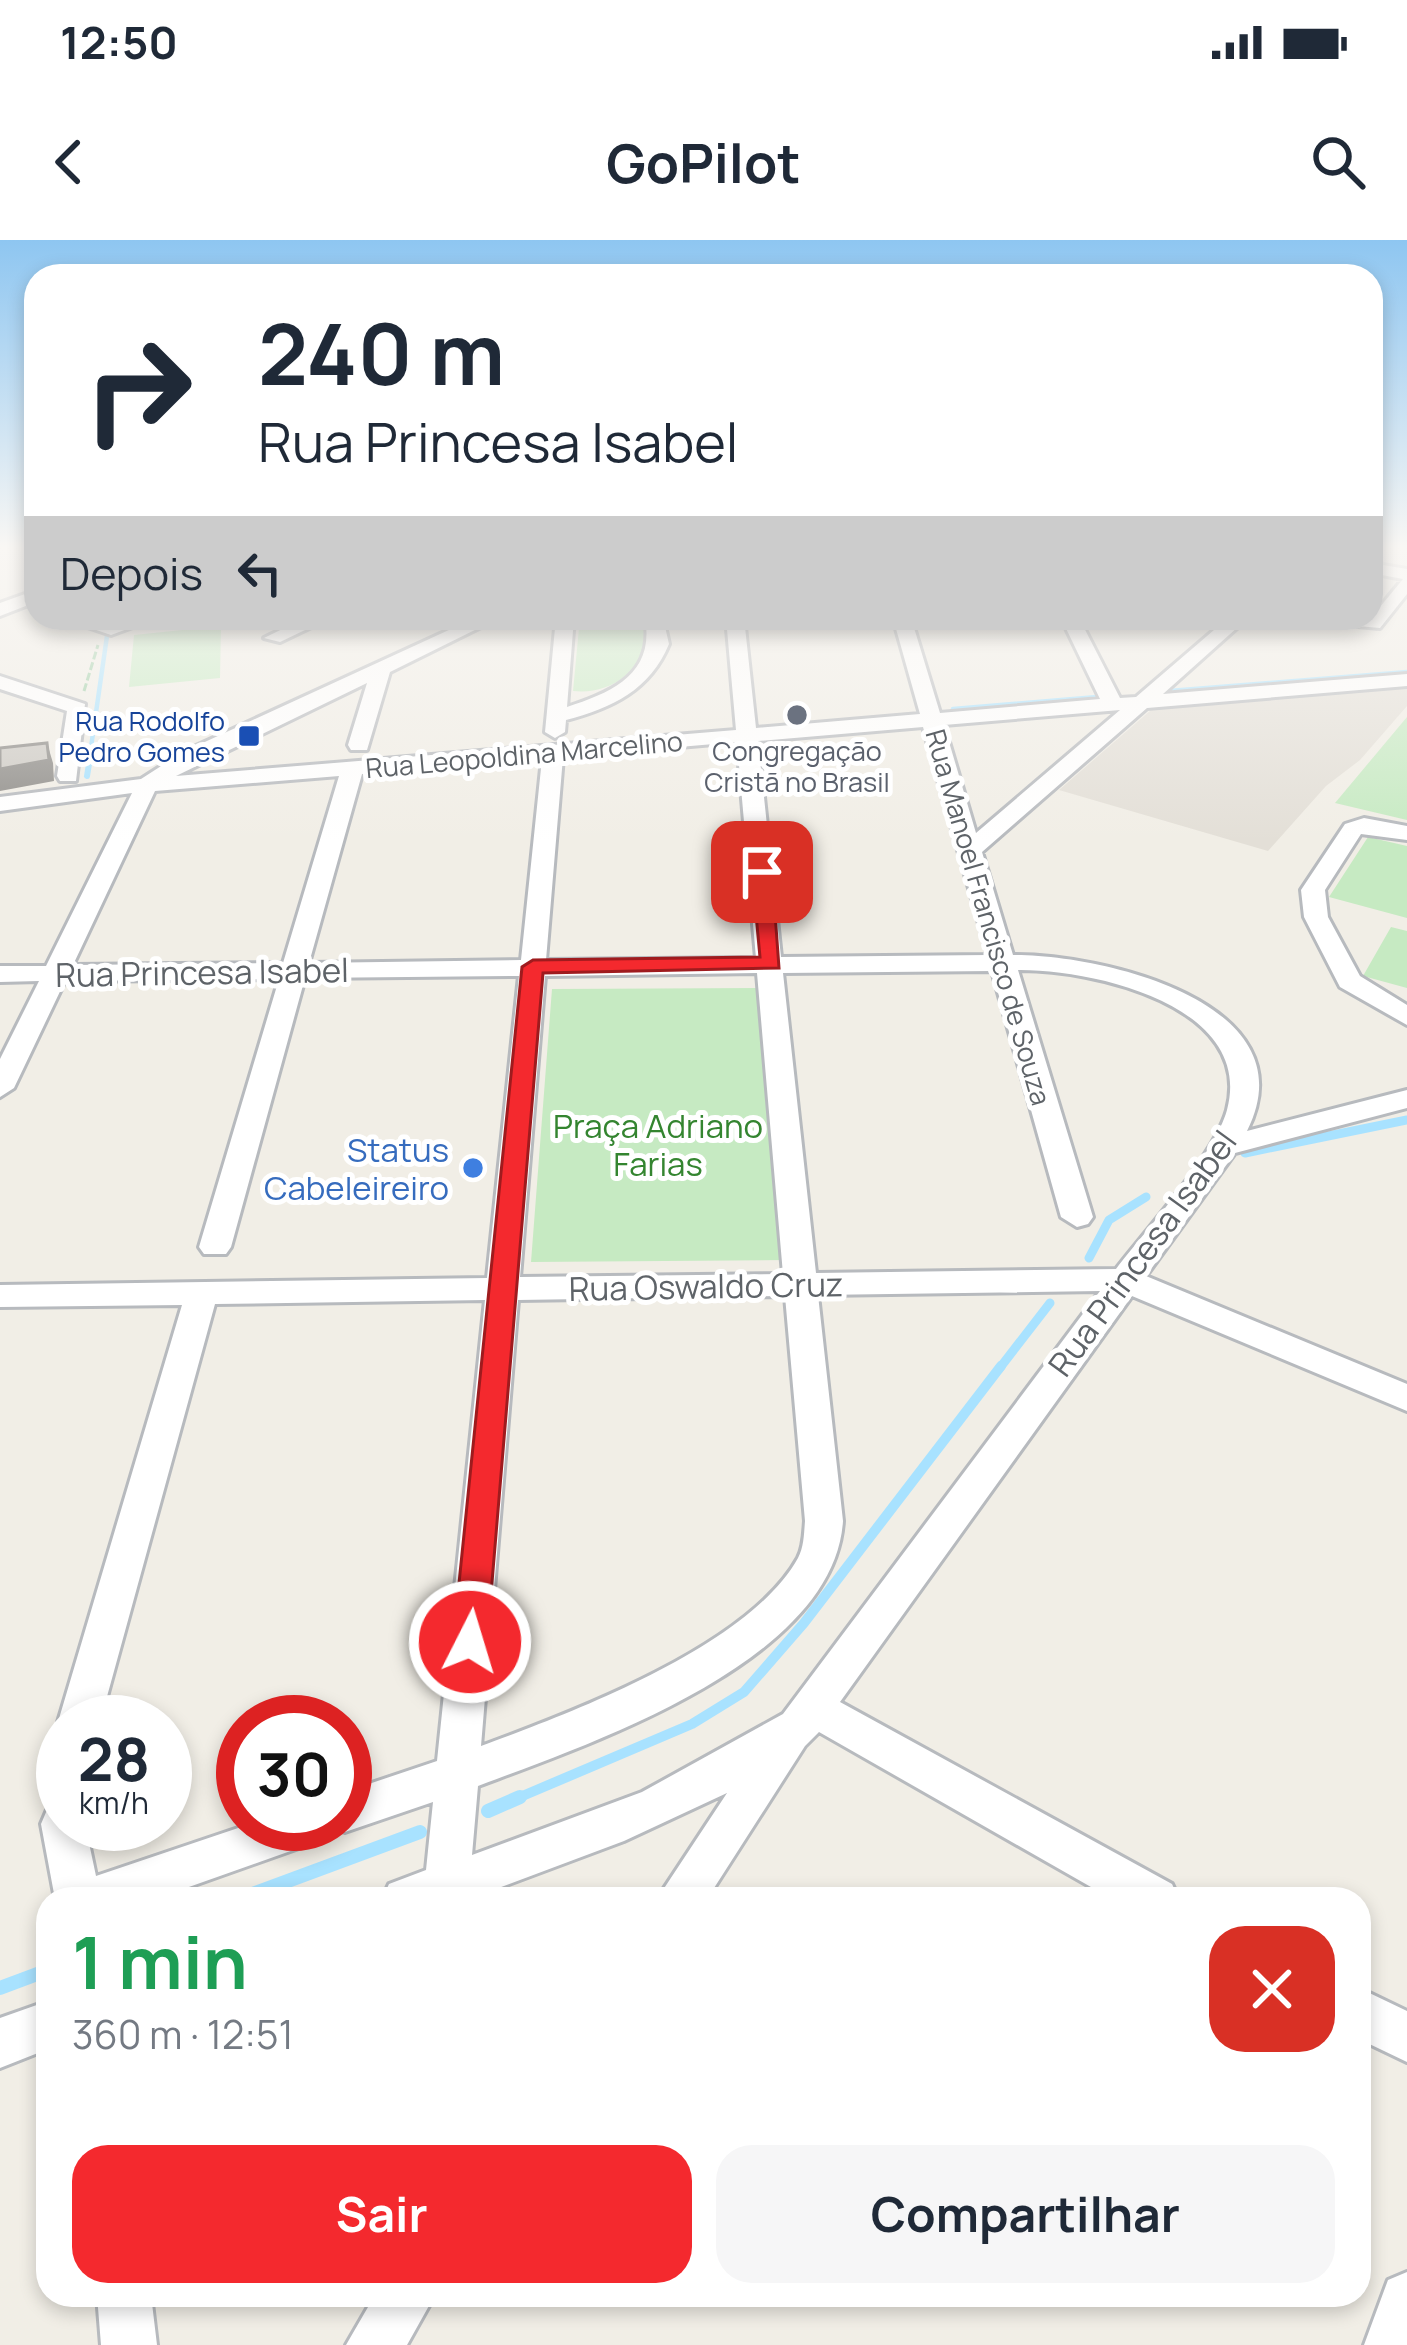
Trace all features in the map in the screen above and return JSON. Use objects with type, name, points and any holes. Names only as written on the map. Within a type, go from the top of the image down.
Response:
[{"type":"street","points":[[0,1088],[147,785],[191,757],[432,645]]},
{"type":"street","points":[[447,1885],[562,645]]},
{"type":"street","points":[[554,734],[640,676],[657,645]]},
{"type":"street","points":[[372,1804],[458,1774],[692,1674],[763,1626],[818,1561],[824,1521],[738,645]]},
{"type":"street","name":"Rua Manoel Francisco de Souza","points":[[910,645],[1077,1217]]},
{"type":"street","points":[[1083,645],[1113,705]]},
{"type":"street","points":[[970,850],[1207,645]]},
{"type":"street","points":[[215,1247],[381,669]]},
{"type":"street","name":"Rua Leopoldina Marcelino","points":[[0,804],[554,734],[749,736],[1407,680]]},
{"type":"street","points":[[0,682],[78,708],[68,776]]},
{"type":"street","points":[[558,692],[611,698]]},
{"type":"street","points":[[1407,833],[1364,825],[1353,829],[1313,890],[1316,917],[1349,981],[1407,1017]]},
{"type":"street","name":"Rua Princesa Isabel","points":[[0,974],[1060,962],[1152,988],[1216,1026],[1236,1051],[1244,1082],[1239,1117],[1224,1146],[806,1718],[688,1887]]},
{"type":"street","points":[[1224,1146],[1407,1099]]},
{"type":"street","points":[[1124,1280],[1407,1398]]},
{"type":"street","name":"Rua Oswaldo Cruz","points":[[0,1296],[1124,1280]]},
{"type":"street","points":[[87,1695],[202,1293]]},
{"type":"street","points":[[441,1887],[705,1786],[806,1718],[1133,1887]]},
{"type":"street","points":[[69,1851],[76,1887]]},
{"type":"street","points":[[127,1887],[232,1851]]},
{"type":"street","points":[[1371,2018],[1407,2038]]},
{"type":"street","points":[[0,2043],[36,2030]]},
{"type":"street","points":[[1392,2345],[1407,2299]]},
{"type":"street","points":[[125,2307],[129,2345]]},
{"type":"street","points":[[374,2345],[400,2307]]},
{"type":"path","points":[[78,708],[97,645]]},
{"type":"shaded area","points":[[1407,686],[1407,706],[1268,851],[1059,790],[1151,710]]},
{"type":"green space","points":[[133,645],[221,645],[220,678],[129,687]]},
{"type":"green space","points":[[577,645],[646,645],[622,679],[599,689],[573,691]]},
{"type":"green space","points":[[1407,717],[1407,820],[1335,803]]},
{"type":"green space","points":[[1368,837],[1407,846],[1407,918],[1329,897]]},
{"type":"green space","points":[[1391,927],[1407,931],[1407,988],[1363,976]]},
{"type":"green space","name":"Praça Adriano Farias","points":[[758,988],[787,1260],[531,1262],[552,989]]},
{"type":"building","points":[[47,743],[49,760],[0,769],[0,748]]},
{"type":"waterway","points":[[89,761],[106,645]]},
{"type":"waterway","points":[[1169,691],[1407,672]]},
{"type":"waterway","points":[[953,709],[1097,697]]},
{"type":"waterway","points":[[87,776],[90,758]]},
{"type":"waterway","points":[[1245,1153],[1407,1120]]},
{"type":"waterway","points":[[1089,1258],[1109,1220],[1146,1197]]},
{"type":"waterway","points":[[999,1369],[1050,1303]]},
{"type":"waterway","points":[[518,1798],[692,1724],[744,1692],[804,1623],[1001,1366]]},
{"type":"waterway","points":[[488,1811],[518,1798]]},
{"type":"waterway","points":[[513,1800],[518,1798]]},
{"type":"waterway","points":[[271,1887],[420,1832]]},
{"type":"waterway","points":[[0,1988],[36,1974]]},
{"type":"place","name":"Congregação Cristã no Brasil","points":[[797,715]]},
{"type":"place","name":"Rua Rodolfo Pedro Gomes","points":[[249,736]]},
{"type":"place","name":"Status Cabeleireiro","points":[[473,1168]]},
{"type":"route","points":[[470,1642],[533,967],[771,963],[762,872]]}]
